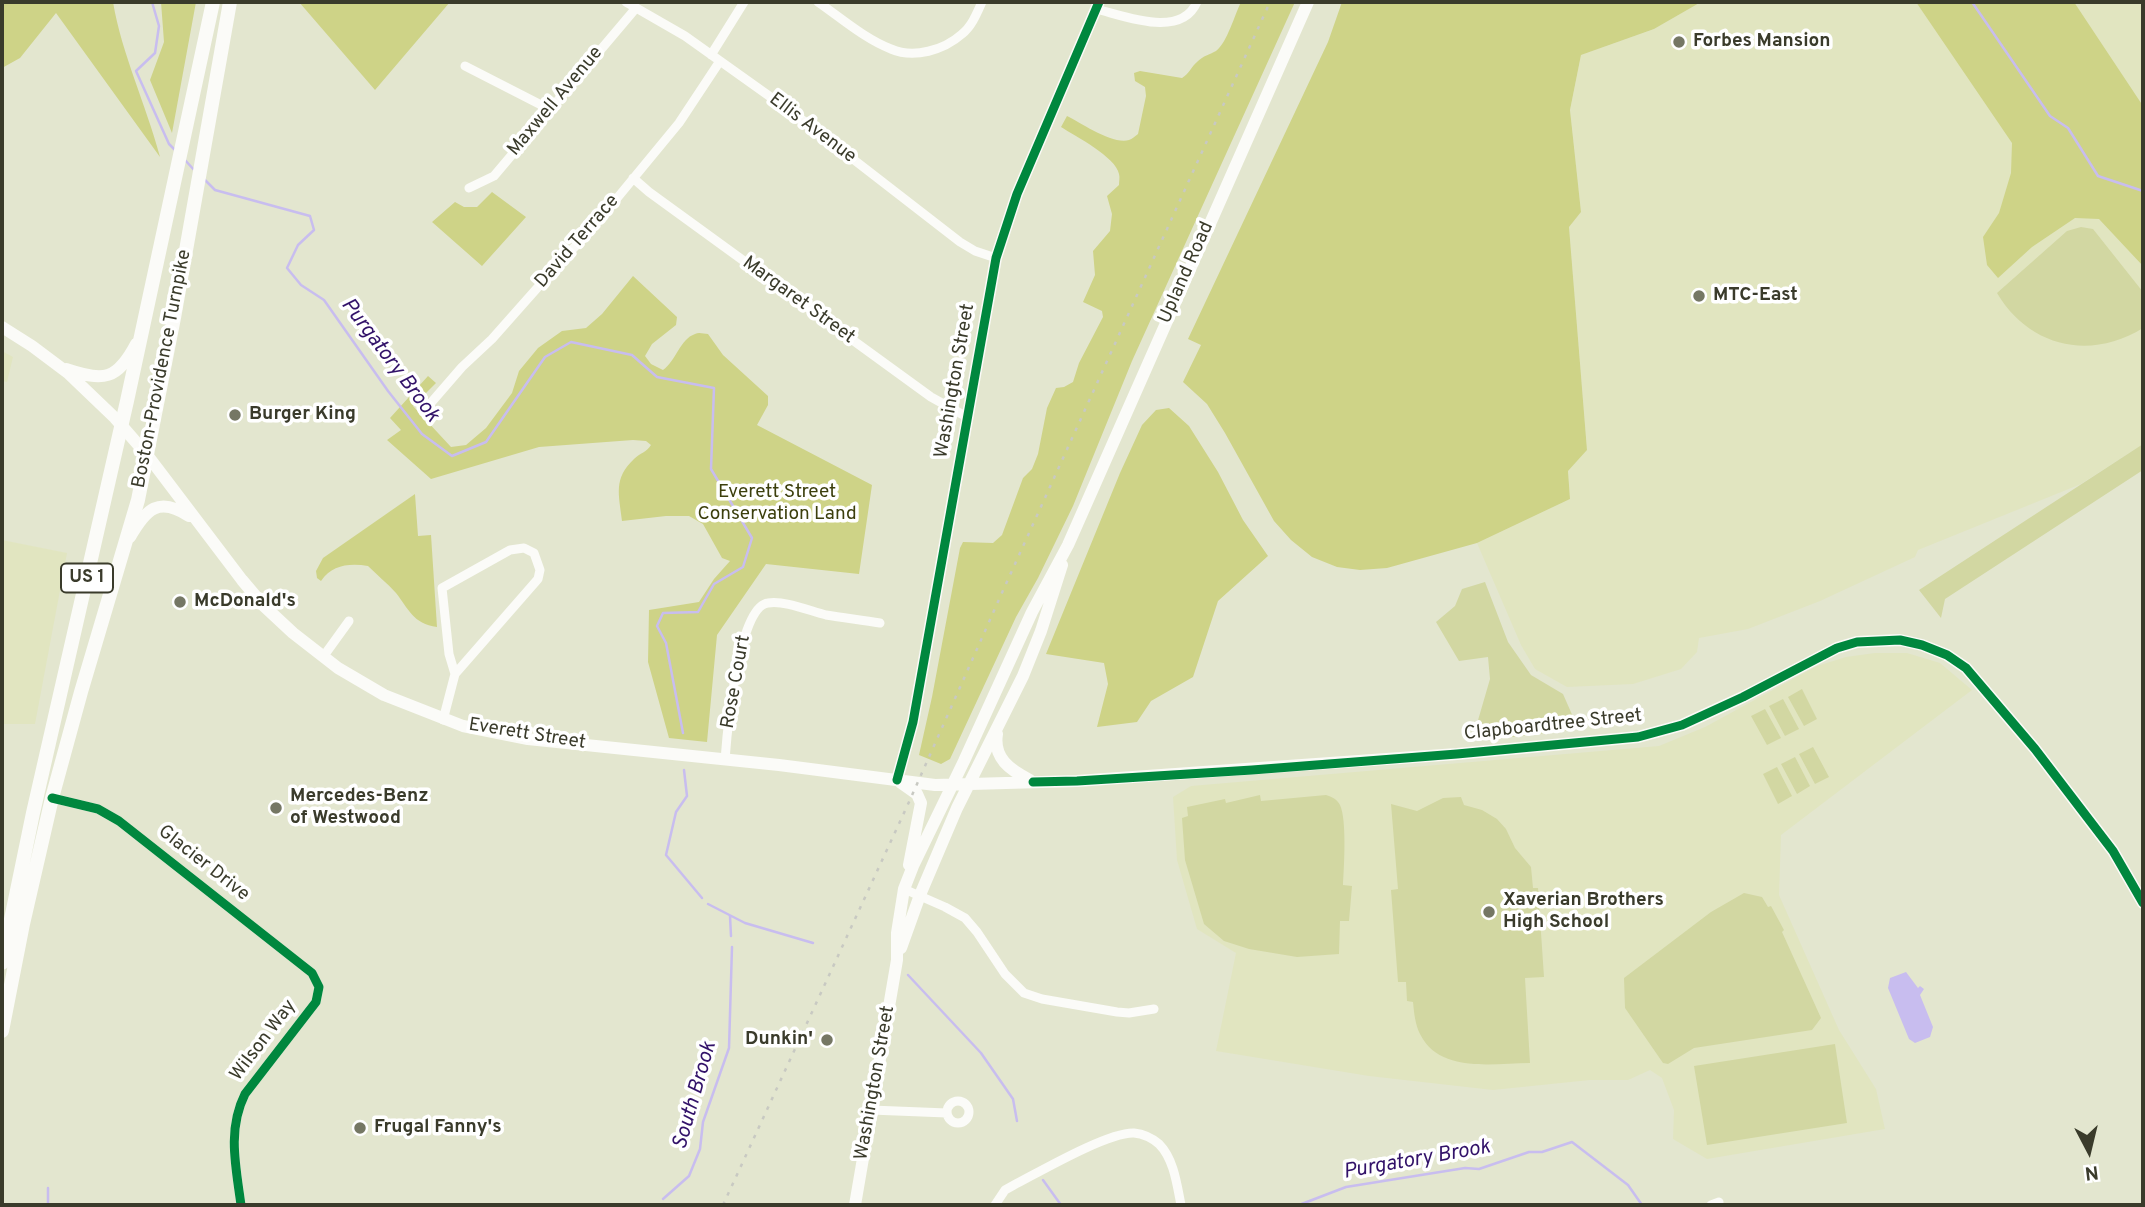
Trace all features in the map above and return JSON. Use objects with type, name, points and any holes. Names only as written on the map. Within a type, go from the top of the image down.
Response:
[{"type":"main road","name":"Boston-Providence Turnpike","points":[[6,922],[121,425],[213,2]]},
{"type":"main road","name":"Boston-Providence Turnpike","points":[[52,798],[126,546],[148,456],[230,2]]},
{"type":"main road","name":"Upland Road","points":[[952,785],[1032,612],[1068,545],[1308,2]]},
{"type":"main road","name":"Washington Street","points":[[897,780],[913,722],[996,258],[1017,194],[1098,5]]},
{"type":"main road","points":[[2,327],[59,366],[104,376],[113,374],[125,364],[141,336]]},
{"type":"main road","name":"Everett Street","points":[[59,366],[85,388],[148,456],[228,563],[264,606],[292,633],[323,657],[384,695],[443,720],[528,739],[897,780],[970,784]]},
{"type":"main road","points":[[126,546],[140,520],[154,507],[171,506],[198,522]]},
{"type":"main road","name":"Upland Road","points":[[970,784],[1023,676],[1041,631],[1068,545]]},
{"type":"main road","name":"Clapboardtree Street","points":[[970,784],[1077,781],[1252,770],[1638,737],[1682,725],[1837,648],[1857,642],[1900,640],[1947,655],[1966,668],[2035,749],[2113,851],[2143,903]]},
{"type":"main road","points":[[998,728],[996,748],[1002,760],[1033,782]]},
{"type":"main road","points":[[897,780],[917,793],[921,803],[904,889]]},
{"type":"main road","name":"Washington Street","points":[[855,1205],[897,960],[920,895],[957,807],[970,784]]},
{"type":"main road","name":"Washington Street","points":[[897,960],[897,933],[904,889],[952,785]]},
{"type":"main road","name":"US 1","points":[[2,1031],[52,798]]},
{"type":"main road","name":"US 1","points":[[2,963],[6,922]]},
{"type":"street","name":"Ellis Avenue","points":[[625,2],[685,36],[800,118],[960,242],[975,251],[996,258]]},
{"type":"street","points":[[711,55],[744,2]]},
{"type":"street","points":[[818,2],[874,41],[892,50],[917,53],[942,46],[964,33],[982,2]]},
{"type":"street","points":[[1098,5],[1140,20],[1168,22],[1186,17],[1197,2]]},
{"type":"street","name":"Maxwell Avenue","points":[[469,188],[494,176],[636,8]]},
{"type":"street","name":"David Terrace","points":[[423,412],[590,231],[679,124],[720,61]]},
{"type":"street","points":[[465,66],[549,109]]},
{"type":"street","name":"Margaret Street","points":[[633,178],[876,358],[931,397],[967,417]]},
{"type":"street","points":[[443,720],[455,674],[538,579],[540,570],[534,553],[524,548],[510,550],[442,588],[449,654],[455,674]]},
{"type":"street","name":"Rose Court","points":[[725,760],[744,636],[756,609],[767,602],[880,623]]},
{"type":"street","points":[[323,657],[349,621]]},
{"type":"street","name":"Glacier Drive","points":[[52,798],[98,809],[119,821],[312,973],[317,982]]},
{"type":"street","points":[[904,889],[965,918],[1005,974],[1024,993],[1042,999],[1117,1012],[1154,1009]]},
{"type":"street","name":"Wilson Way","points":[[241,1205],[233,1145],[240,1104],[316,1002],[319,992],[317,982]]},
{"type":"street","points":[[871,1110],[947,1113]]},
{"type":"street","points":[[995,1205],[1005,1191],[1014,1185],[1095,1144],[1132,1133],[1151,1138],[1164,1151],[1181,1205]]},
{"type":"shaded area","points":[[1701,2],[2143,2],[2143,444],[2081,484],[1918,550],[1915,557],[1820,601],[1748,629],[1699,638],[1697,652],[1681,669],[1633,684],[1567,687],[1535,669],[1521,645],[1477,543],[1570,499],[1568,471],[1587,450],[1569,227],[1581,212],[1570,110],[1581,55],[1654,29]]},
{"type":"shaded area","points":[[2081,227],[2093,229],[2143,292],[2143,328],[2123,338],[2082,346],[2043,337],[2010,311],[1997,293],[2067,231]]},
{"type":"shaded area","points":[[2,351],[13,357],[7,382],[2,381]]},
{"type":"shaded area","points":[[2143,444],[2143,470],[1945,599],[1941,618],[1919,590]]},
{"type":"shaded area","points":[[2,540],[67,553],[35,724],[2,724]]},
{"type":"shaded area","points":[[1485,582],[1508,642],[1531,675],[1563,694],[1574,719],[1570,730],[1514,737],[1474,734],[1490,679],[1488,657],[1459,661],[1436,622],[1455,606],[1462,589]]},
{"type":"shaded area","name":"Xaverian Brothers High School","points":[[1907,653],[1940,663],[1972,690],[1781,835],[1779,895],[1839,1030],[1876,1089],[1885,1129],[1707,1159],[1673,1139],[1674,1110],[1662,1078],[1650,1070],[1628,1080],[1590,1080],[1493,1090],[1369,1076],[1216,1051],[1236,953],[1197,929],[1177,860],[1173,797],[1191,786],[1659,746],[1705,727],[1817,666],[1846,657]]},
{"type":"shaded area","points":[[1802,689],[1817,719],[1804,726],[1788,697]]},
{"type":"shaded area","points":[[1783,699],[1799,729],[1785,736],[1769,706]]},
{"type":"shaded area","points":[[1765,709],[1781,738],[1767,745],[1751,716]]},
{"type":"shaded area","points":[[1813,747],[1829,777],[1815,784],[1799,754]]},
{"type":"shaded area","points":[[1795,757],[1810,786],[1797,794],[1781,764]]},
{"type":"shaded area","points":[[1777,767],[1792,796],[1778,804],[1763,774]]},
{"type":"shaded area","points":[[1260,795],[1261,801],[1326,795],[1334,798],[1340,805],[1344,832],[1343,885],[1352,886],[1349,921],[1340,921],[1339,954],[1297,957],[1249,949],[1224,941],[1204,924],[1185,860],[1182,818],[1188,816],[1187,807],[1225,799],[1226,803]]},
{"type":"shaded area","points":[[1461,797],[1464,805],[1482,810],[1497,819],[1506,829],[1515,848],[1531,867],[1533,888],[1538,888],[1544,977],[1525,978],[1530,1063],[1469,1064],[1440,1055],[1429,1047],[1420,1034],[1413,1002],[1407,1001],[1406,982],[1398,982],[1391,890],[1398,889],[1391,804],[1417,811],[1443,798]]},
{"type":"shaded area","points":[[1744,893],[1762,897],[1768,907],[1771,906],[1821,1018],[1812,1030],[1694,1048],[1668,1064],[1663,1063],[1625,1008],[1624,978],[1711,912]]},
{"type":"shaded area","points":[[1906,972],[1918,988],[1920,986],[1924,989],[1920,995],[1933,1027],[1930,1037],[1915,1043],[1909,1039],[1888,988],[1890,978]]},
{"type":"shaded area","points":[[1835,1044],[1847,1123],[1707,1145],[1694,1066]]},
{"type":"green space","points":[[2,2],[113,2],[122,41],[160,157],[56,13],[20,58],[2,68]]},
{"type":"green space","points":[[161,2],[196,2],[172,133],[150,80],[164,42]]},
{"type":"green space","points":[[299,2],[450,2],[375,90]]},
{"type":"green space","points":[[1241,2],[1295,2],[1132,361],[1073,506],[1016,617],[950,759],[941,764],[919,755],[960,548],[963,542],[993,543],[1002,535],[1023,478],[1032,469],[1038,454],[1047,408],[1056,388],[1073,382],[1079,363],[1103,317],[1102,311],[1083,302],[1095,275],[1093,251],[1110,231],[1112,214],[1107,196],[1119,185],[1119,175],[1116,167],[1103,154],[1061,127],[1067,116],[1097,132],[1122,141],[1138,134],[1146,96],[1145,87],[1135,81],[1134,73],[1140,71],[1182,78],[1204,56],[1220,47]]},
{"type":"green space","points":[[1342,2],[1701,2],[1654,29],[1581,55],[1570,110],[1581,212],[1569,227],[1587,450],[1568,471],[1570,499],[1477,543],[1387,568],[1360,570],[1337,567],[1312,557],[1291,540],[1274,521],[1207,404],[1183,382],[1201,345],[1188,339],[1328,42]]},
{"type":"green space","points":[[1916,2],[2074,2],[2143,106],[2143,266],[2099,219],[2075,218],[2032,247],[1998,278],[1987,265],[1983,237],[1999,213],[2011,173],[2012,143]]},
{"type":"green space","points":[[492,192],[526,217],[482,266],[432,222],[455,202],[464,207],[477,207]]},
{"type":"green space","name":"Everett Street Conservation Land","points":[[633,276],[677,317],[676,325],[652,344],[645,356],[651,364],[663,370],[690,337],[698,333],[708,334],[723,355],[768,396],[768,405],[757,425],[872,485],[859,574],[766,564],[717,635],[707,742],[669,738],[648,662],[649,610],[699,602],[730,561],[722,558],[703,524],[689,516],[622,521],[620,480],[627,466],[651,445],[646,441],[633,440],[539,447],[431,479],[387,440],[401,430],[390,418],[428,376],[436,383],[413,406],[451,447],[466,445],[486,428],[512,393],[519,371],[538,348],[562,331],[586,328],[602,314]]},
{"type":"green space","points":[[1169,408],[1189,426],[1218,472],[1243,520],[1268,556],[1218,601],[1193,677],[1151,701],[1137,722],[1097,727],[1108,684],[1104,663],[1046,654],[1142,425],[1156,410]]},
{"type":"green space","points":[[415,494],[418,536],[431,535],[437,627],[417,619],[396,593],[368,566],[341,566],[330,571],[321,581],[317,578],[316,571],[323,558]]},
{"type":"waterway","name":"Purgatory Brook","points":[[152,2],[159,26],[155,53],[136,71],[169,144],[176,151]]},
{"type":"waterway","points":[[1972,2],[2050,116],[2068,128],[2098,176],[2143,191]]},
{"type":"waterway","name":"Purgatory Brook","points":[[185,160],[195,171]]},
{"type":"waterway","name":"Purgatory Brook","points":[[205,180],[215,190],[310,216],[314,230],[298,245],[287,268],[301,285],[324,300],[422,434],[452,456],[486,442],[545,357],[571,342],[632,355],[657,377],[714,388],[711,469],[752,538],[743,567],[714,584],[698,612],[663,613],[657,626],[666,643],[683,733]]},
{"type":"waterway","name":"Purgatory Brook","points":[[684,770],[687,796],[676,812],[666,855],[702,898]]},
{"type":"waterway","name":"Purgatory Brook","points":[[708,904],[745,923],[813,943]]},
{"type":"waterway","name":"South Brook","points":[[730,916],[731,936]]},
{"type":"waterway","name":"South Brook","points":[[663,1199],[689,1176],[700,1149],[703,1122],[729,1048],[732,947]]},
{"type":"waterway","name":"Purgatory Brook","points":[[908,975],[981,1053],[1013,1099],[1017,1121]]},
{"type":"waterway","name":"Purgatory Brook","points":[[1299,1205],[1346,1187],[1465,1168],[1479,1169],[1529,1152],[1542,1152],[1572,1142],[1628,1185],[1642,1205]]},
{"type":"waterway","name":"Purgatory Brook","points":[[1043,1180],[1061,1205]]},
{"type":"waterway","points":[[48,1188],[48,1205]]},
{"type":"railway","points":[[723,1205],[909,802],[1270,2]]},
{"type":"cycle path","points":[[897,780],[913,722],[996,258],[1017,194],[1099,2]]},
{"type":"cycle path","points":[[1033,782],[1252,770],[1638,737],[1682,725],[1837,648],[1857,642],[1900,640],[1947,655],[1966,668],[2035,749],[2113,851],[2143,903]]},
{"type":"cycle path","points":[[52,798],[98,809],[119,821],[312,973],[319,987],[316,1002],[245,1094],[239,1108],[234,1149],[241,1205]]},
{"type":"place","name":"Forbes Mansion","points":[[1679,42]]},
{"type":"place","name":"MTC-East","points":[[1699,296]]},
{"type":"place","name":"Burger King","points":[[235,415]]},
{"type":"place","name":"McDonald's","points":[[180,602]]},
{"type":"place","name":"Mercedes-Benz of Westwood","points":[[276,808]]},
{"type":"place","name":"Xaverian Brothers High School","points":[[1489,912]]},
{"type":"place","name":"Dunkin'","points":[[827,1040]]},
{"type":"place","name":"Frugal Fanny's","points":[[360,1128]]}]
